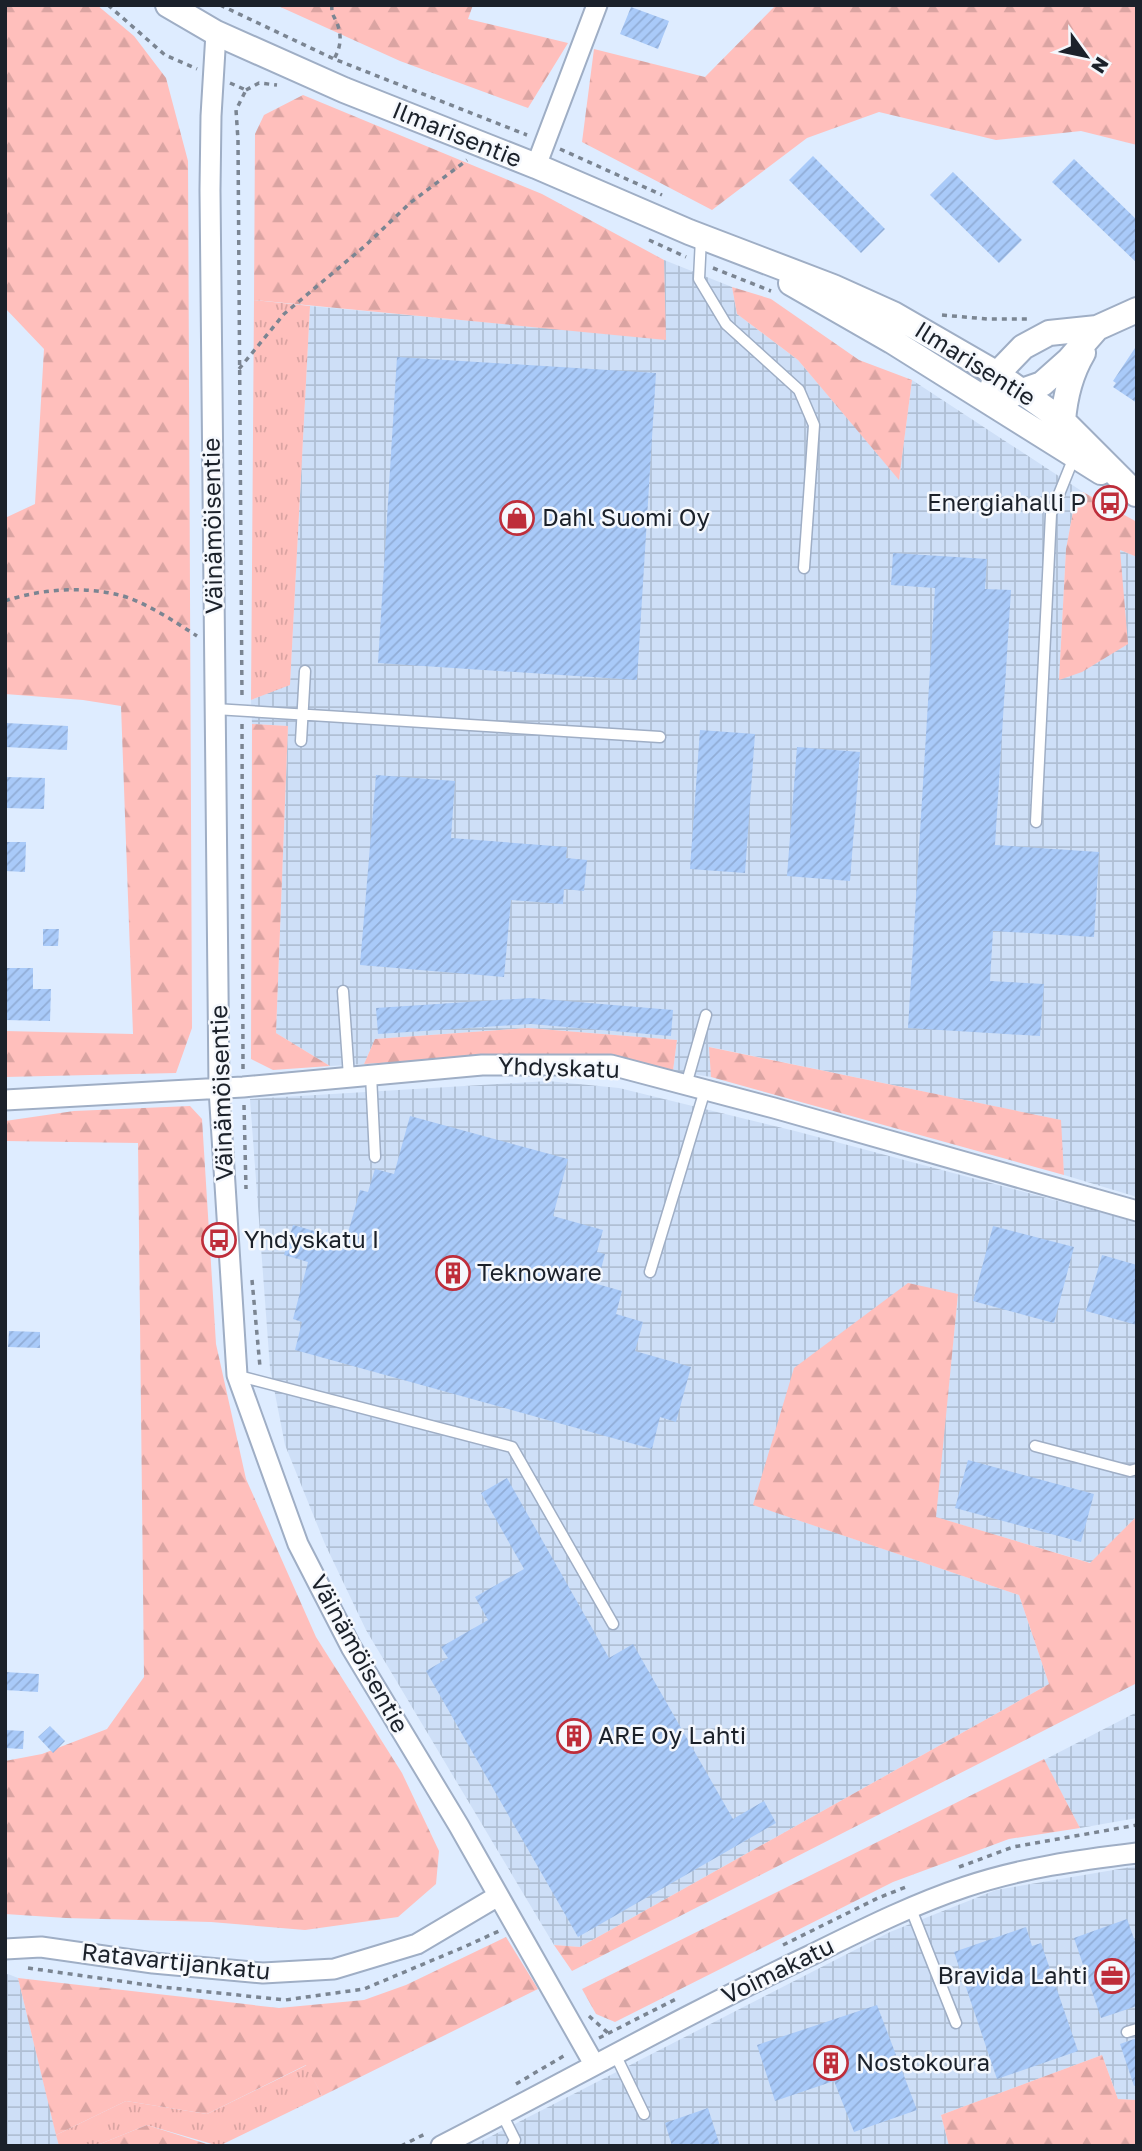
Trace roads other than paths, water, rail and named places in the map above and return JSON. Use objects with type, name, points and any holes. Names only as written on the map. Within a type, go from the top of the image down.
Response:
[{"type":"street","name":"Ilmarisentie","points":[[168,5],[216,33],[344,90],[536,166],[749,257],[833,287],[893,314],[997,374],[1063,421],[1081,451]]},
{"type":"street","points":[[536,166],[597,5]]},
{"type":"street","name":"Väinämöisentie","points":[[216,33],[210,190],[219,1089],[237,1375],[298,1544],[351,1647],[543,1973],[582,2022],[594,2064]]},
{"type":"street","name":"Ilmarisentie","points":[[749,257],[892,341],[987,401],[1081,451],[1136,495]]},
{"type":"street","points":[[987,401],[997,374],[1023,347],[1049,332],[1097,328],[1137,310]]},
{"type":"street","points":[[987,401],[1042,384],[1069,360],[1097,328]]},
{"type":"street","points":[[1063,421],[1066,394],[1074,368],[1097,328]]},
{"type":"street","name":"Yhdyskatu","points":[[5,1100],[219,1089],[482,1065],[611,1065],[1137,1211]]},
{"type":"street","name":"Voimakatu","points":[[441,2146],[743,1987],[965,1886],[1055,1863],[1137,1853]]},
{"type":"street","name":"Ratavartijankatu","points":[[5,1950],[41,1947],[153,1964],[263,1973],[334,1969],[417,1944],[498,1896]]},
{"type":"lane","points":[[701,237],[699,279],[726,324],[799,390],[814,425],[804,568]]},
{"type":"lane","points":[[1036,822],[1051,514],[1081,451]]},
{"type":"lane","points":[[301,741],[305,671]]},
{"type":"lane","points":[[215,709],[660,737]]},
{"type":"lane","points":[[343,991],[349,1077]]},
{"type":"lane","points":[[650,1272],[695,1087],[706,1015]]},
{"type":"lane","points":[[371,1075],[375,1157]]},
{"type":"lane","points":[[237,1375],[512,1447],[613,1624]]},
{"type":"lane","points":[[1035,1446],[1130,1471],[1137,1469]]},
{"type":"lane","points":[[911,1909],[956,2023]]},
{"type":"lane","points":[[615,2053],[645,2114]]},
{"type":"lane","points":[[502,2114],[515,2140],[512,2146]]},
{"type":"place","name":"Energiahalli P","points":[[1110,503]]},
{"type":"place","name":"Dahl Suomi Oy","points":[[517,518]]},
{"type":"place","name":"Yhdyskatu I","points":[[219,1240]]},
{"type":"place","name":"Teknoware","points":[[453,1273]]},
{"type":"place","name":"ARE Oy Lahti","points":[[574,1736]]},
{"type":"place","name":"Bravida Lahti","points":[[1112,1976]]},
{"type":"place","name":"Nostokoura","points":[[831,2063]]}]
